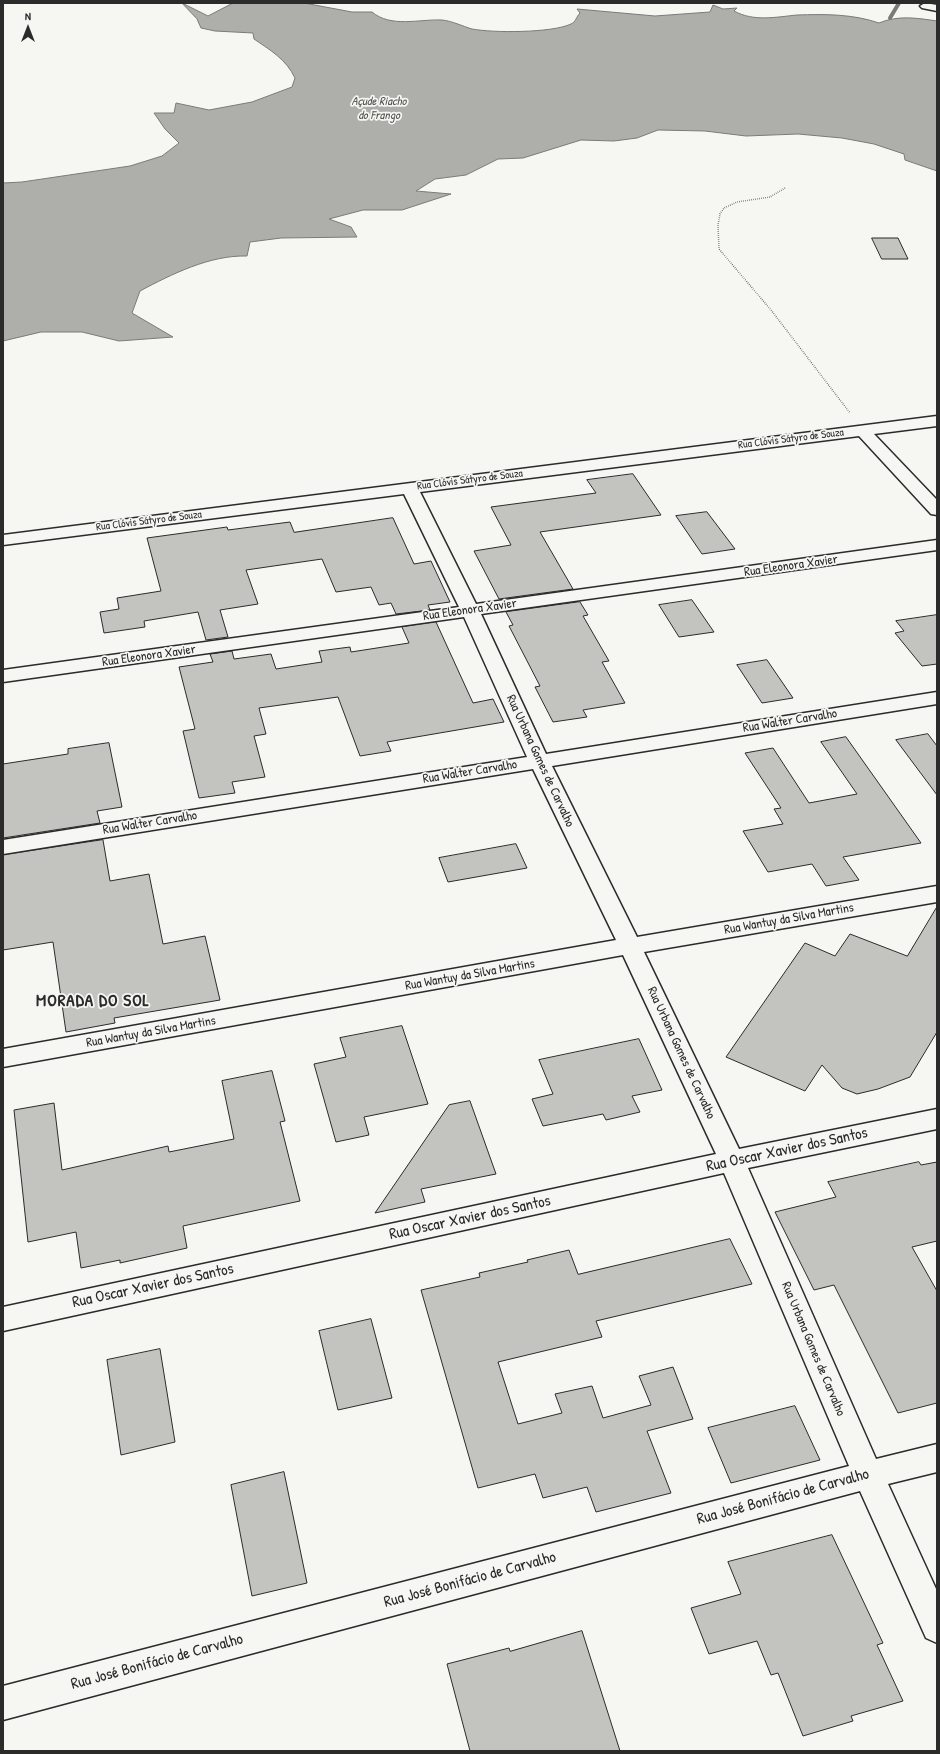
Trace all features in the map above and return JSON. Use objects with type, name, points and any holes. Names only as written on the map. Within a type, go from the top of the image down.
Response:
[{"type":"street","points":[[925,6],[937,8]]},
{"type":"street","name":"Rua Clóvis Sátyro de Souza","points":[[3,540],[409,487],[937,421]]},
{"type":"street","points":[[863,430],[937,510]]},
{"type":"street","name":"Rua Urbana Gomes de Carvalho","points":[[409,487],[470,610],[539,761],[630,946],[732,1161],[868,1474],[937,1627]]},
{"type":"street","name":"Rua Eleonora Xavier","points":[[3,676],[937,545]]},
{"type":"street","name":"Rua Walter Carvalho","points":[[3,847],[937,698]]},
{"type":"street","name":"Rua Wantuy da Silva Martins","points":[[3,1058],[630,946],[937,894]]},
{"type":"street","name":"Rua Oscar Xavier dos Santos","points":[[3,1318],[732,1161],[937,1119]]},
{"type":"street","name":"Rua José Bonifácio de Carvalho","points":[[3,1703],[868,1474],[937,1458]]},
{"type":"path","points":[[785,188],[779,194],[773,196],[731,204],[724,208],[719,216],[717,241],[719,249],[771,310],[863,430]]},
{"type":"water","name":"Açude Riacho do Frango","points":[[182,3],[208,16],[233,3],[304,3],[352,12],[372,12],[388,20],[406,22],[442,20],[453,22],[472,29],[508,32],[537,31],[571,24],[580,13],[577,9],[655,16],[710,12],[713,5],[723,9],[737,8],[734,11],[749,17],[757,18],[797,15],[828,15],[849,16],[879,23],[886,20],[900,18],[915,18],[937,21],[937,171],[905,160],[904,154],[874,144],[842,138],[798,134],[746,136],[705,131],[658,130],[637,138],[614,141],[581,140],[523,158],[498,159],[466,175],[435,179],[416,191],[451,194],[402,210],[363,210],[329,219],[351,227],[357,237],[281,238],[250,242],[247,256],[205,262],[178,272],[140,291],[132,313],[173,337],[119,341],[82,332],[41,332],[3,341],[3,183],[22,182],[130,166],[162,156],[179,143],[165,129],[154,113],[174,113],[176,103],[209,110],[252,102],[292,87],[295,78],[287,65],[254,39],[253,33],[215,31],[201,28],[197,19]]},
{"type":"building","points":[[872,238],[898,238],[908,259],[882,259]]},
{"type":"building","points":[[633,474],[661,515],[540,532],[573,589],[499,599],[474,551],[511,545],[491,507],[596,493],[587,480]]},
{"type":"building","points":[[707,512],[735,549],[702,554],[676,516]]},
{"type":"building","points":[[393,518],[414,564],[431,561],[450,602],[428,605],[430,610],[396,614],[391,603],[379,605],[371,587],[336,592],[322,559],[246,570],[258,604],[220,610],[228,637],[206,640],[198,612],[144,621],[145,627],[104,633],[100,612],[119,609],[117,598],[161,591],[147,538],[227,527],[228,530],[290,522],[294,532]]},
{"type":"building","points":[[692,600],[714,632],[679,637],[659,605]]},
{"type":"building","points":[[580,602],[588,615],[583,616],[609,661],[602,662],[625,703],[583,710],[587,717],[553,722],[535,687],[540,686],[509,626],[513,625],[506,612]]},
{"type":"building","points":[[937,615],[937,664],[922,666],[895,633],[904,631],[896,621]]},
{"type":"building","points":[[436,622],[473,703],[493,699],[504,722],[387,742],[391,751],[360,756],[338,697],[259,708],[266,734],[254,736],[265,777],[232,782],[235,793],[199,798],[183,731],[195,729],[179,667],[213,662],[210,654],[232,651],[234,659],[271,654],[276,669],[322,662],[319,651],[350,647],[351,652],[409,643],[402,627]]},
{"type":"building","points":[[767,660],[793,698],[762,703],[737,665]]},
{"type":"building","points":[[928,734],[937,746],[937,795],[896,740]]},
{"type":"building","points":[[846,737],[921,843],[843,857],[859,880],[826,886],[812,864],[768,872],[743,831],[783,824],[774,809],[781,808],[745,753],[773,748],[809,803],[857,794],[821,742]]},
{"type":"building","points":[[109,743],[122,807],[97,811],[100,823],[3,838],[3,764],[68,754],[68,749]]},
{"type":"building","points":[[103,840],[110,881],[149,874],[163,944],[205,936],[220,1000],[114,1018],[115,1023],[66,1032],[53,942],[3,950],[3,855]]},
{"type":"building","points":[[516,844],[527,868],[448,882],[439,858]]},
{"type":"building","points":[[937,907],[937,1032],[910,1077],[878,1089],[857,1094],[842,1088],[822,1065],[805,1091],[726,1057],[805,943],[835,956],[850,934],[907,956]]},
{"type":"building","points":[[402,1026],[428,1104],[364,1117],[369,1135],[336,1142],[314,1064],[346,1057],[340,1038]]},
{"type":"building","points":[[639,1039],[662,1090],[632,1096],[640,1112],[606,1120],[603,1114],[543,1126],[532,1099],[553,1094],[539,1060]]},
{"type":"building","points":[[272,1071],[285,1121],[280,1122],[300,1201],[183,1226],[187,1248],[120,1263],[120,1260],[81,1268],[76,1232],[28,1242],[14,1110],[54,1103],[62,1170],[168,1146],[169,1152],[234,1139],[222,1081]]},
{"type":"building","points":[[470,1101],[496,1174],[421,1189],[425,1202],[375,1213],[449,1105]]},
{"type":"building","points":[[919,1162],[921,1165],[937,1162],[937,1241],[912,1247],[937,1291],[937,1403],[898,1413],[834,1285],[814,1290],[775,1212],[836,1197],[828,1182]]},
{"type":"building","points":[[730,1239],[752,1284],[596,1321],[602,1337],[498,1362],[518,1424],[562,1413],[555,1394],[592,1386],[603,1418],[651,1405],[639,1376],[673,1367],[693,1419],[647,1431],[671,1493],[596,1512],[587,1487],[543,1498],[535,1474],[478,1488],[421,1290],[480,1277],[479,1273],[528,1262],[527,1260],[569,1250],[578,1274]]},
{"type":"building","points":[[371,1319],[392,1398],[338,1410],[319,1331]]},
{"type":"building","points":[[160,1349],[175,1442],[121,1455],[107,1360]]},
{"type":"building","points":[[795,1406],[820,1460],[731,1483],[708,1428]]},
{"type":"building","points":[[284,1472],[307,1583],[252,1596],[231,1485]]},
{"type":"building","points":[[832,1535],[883,1643],[877,1645],[903,1701],[851,1716],[853,1721],[803,1736],[778,1673],[771,1675],[757,1641],[709,1654],[691,1608],[741,1594],[728,1562]]},
{"type":"building","points":[[582,1631],[620,1751],[470,1751],[447,1664],[509,1648],[510,1651]]},
{"type":"waterway","points":[[890,18],[899,3]]},
{"type":"district","name":"MORADA DO SOL","points":[[93,1001]]}]
